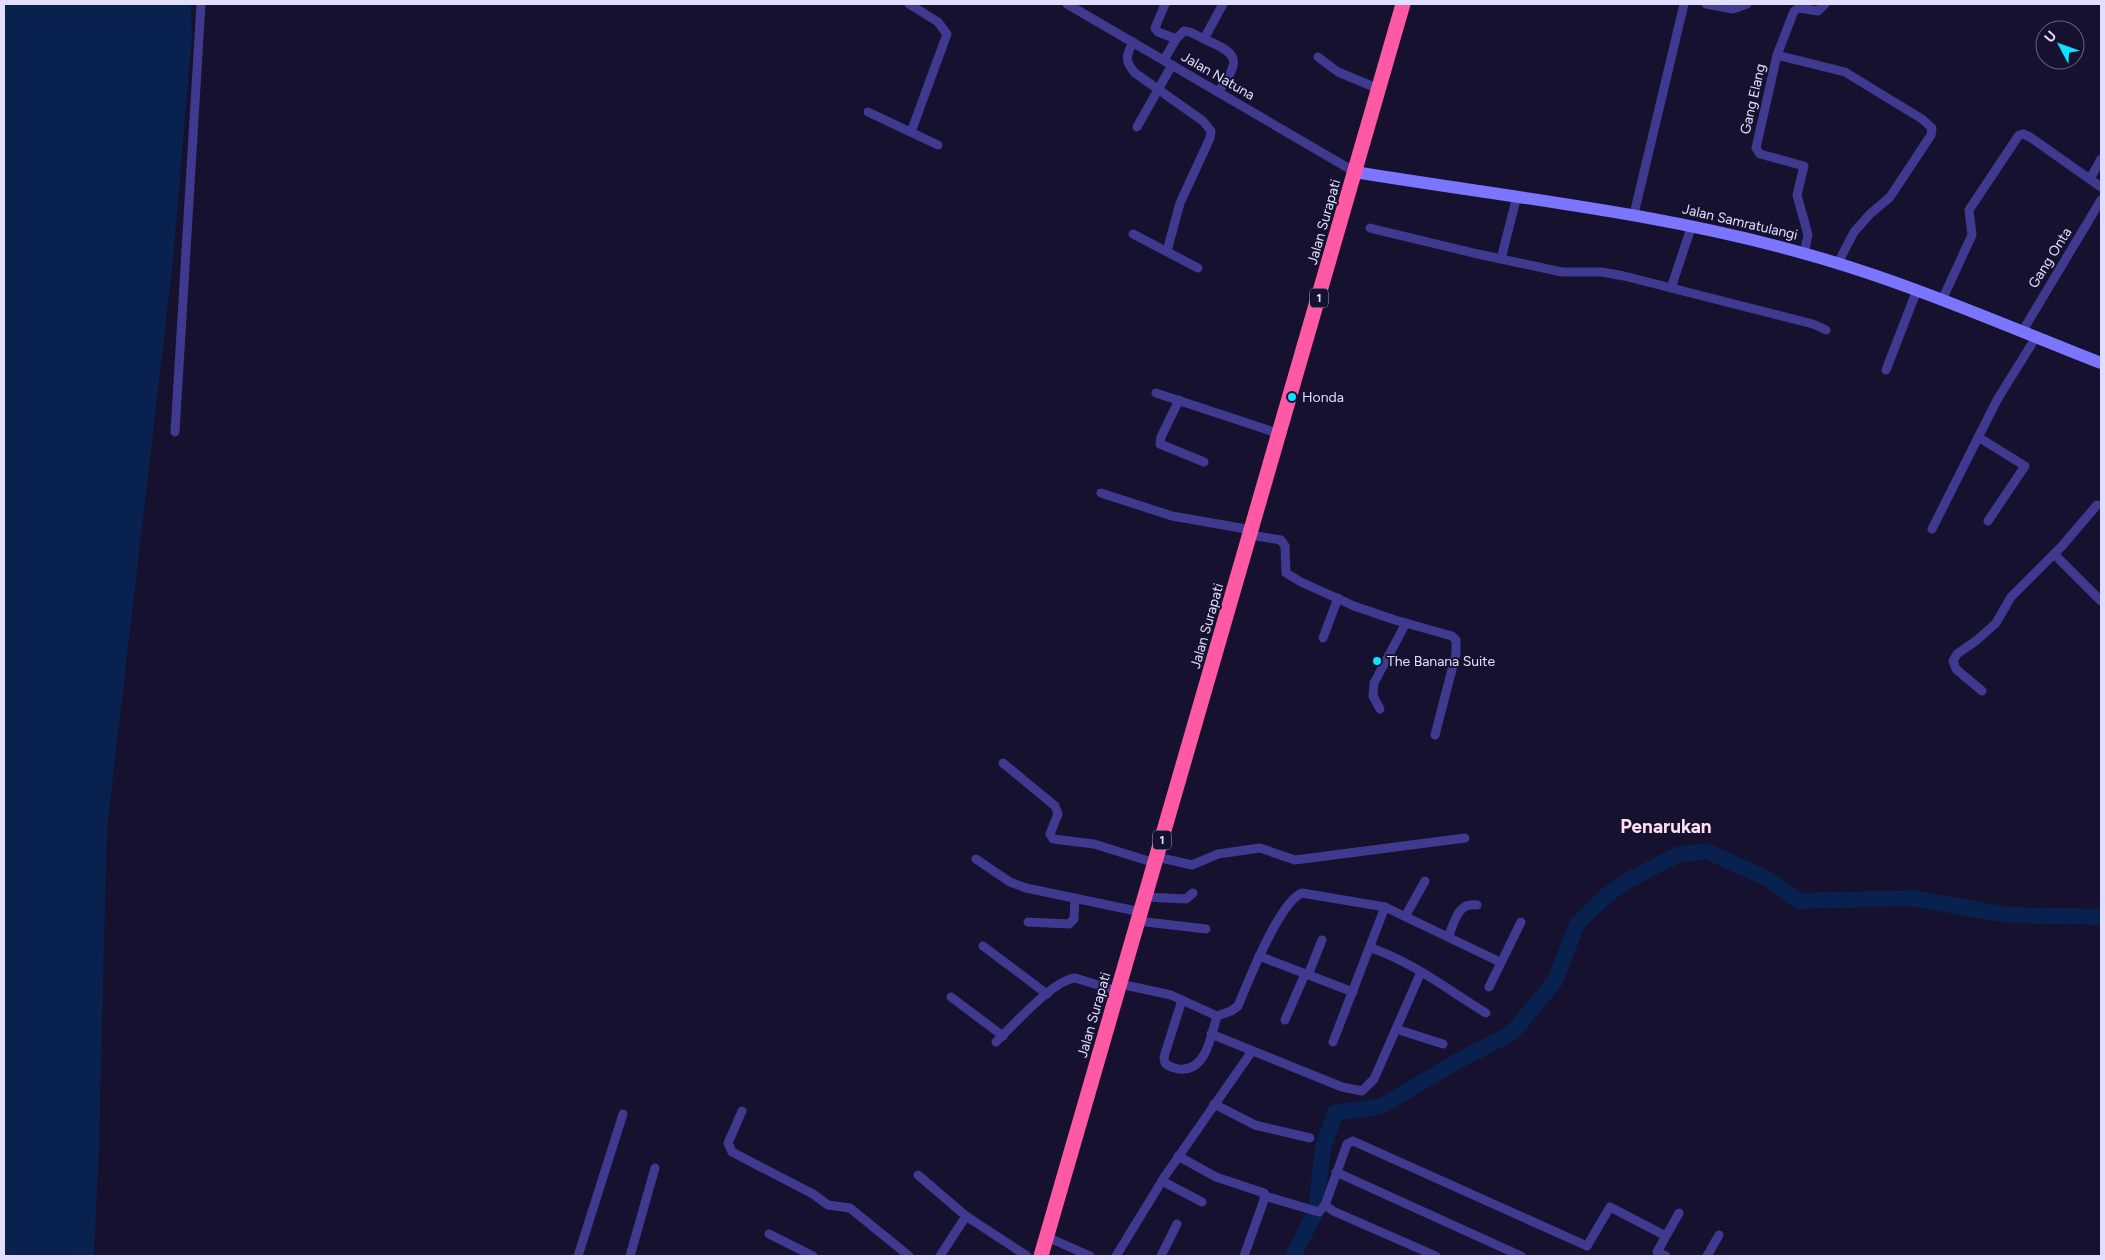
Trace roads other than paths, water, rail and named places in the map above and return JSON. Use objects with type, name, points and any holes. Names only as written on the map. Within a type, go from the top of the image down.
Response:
[{"type":"highway","name":"Jalan Surapati","points":[[1042,1256],[1403,4]]},
{"type":"main road","name":"Jalan Samratulangi","points":[[1355,172],[1634,214],[1804,253],[1917,290],[2101,363]]},
{"type":"street","points":[[175,432],[202,4]]},
{"type":"street","points":[[909,4],[938,22],[947,34],[911,132]]},
{"type":"street","name":"Jalan Natuna","points":[[1068,4],[1355,172]]},
{"type":"street","points":[[1165,4],[1155,28],[1163,34],[1176,39]]},
{"type":"street","points":[[1204,39],[1223,4]]},
{"type":"street","points":[[1634,214],[1684,4]]},
{"type":"street","points":[[1706,4],[1733,9],[1746,4]]},
{"type":"street","name":"Gang Elang","points":[[1804,253],[1808,235],[1797,195],[1804,166],[1760,154],[1756,148],[1777,55],[1794,9],[1818,11],[1825,4]]},
{"type":"street","points":[[1164,60],[1176,39],[1184,31],[1226,48],[1233,61],[1230,74],[1218,92]]},
{"type":"street","points":[[1133,42],[1126,55],[1127,64],[1203,121],[1209,127],[1211,134],[1180,203],[1167,250]]},
{"type":"street","points":[[1777,55],[1853,76],[1922,119],[1932,128],[1931,135],[1890,197],[1860,224],[1838,263]]},
{"type":"street","points":[[1318,57],[1338,72],[1379,89]]},
{"type":"street","points":[[1137,127],[1172,65]]},
{"type":"street","points":[[868,112],[938,146]]},
{"type":"street","points":[[1942,300],[1972,234],[1969,210],[2019,135],[2023,134],[2030,137],[2101,187]]},
{"type":"street","points":[[2090,179],[2101,160]]},
{"type":"street","points":[[1501,259],[1517,196]]},
{"type":"street","name":"Gang Onta","points":[[2022,332],[2101,200]]},
{"type":"street","points":[[1670,288],[1692,226]]},
{"type":"street","points":[[1370,228],[1562,272],[1602,272],[1624,276],[1813,324],[1826,330]]},
{"type":"street","points":[[1133,234],[1167,250],[1198,268]]},
{"type":"street","points":[[1886,370],[1917,290]]},
{"type":"street","points":[[1932,529],[1997,400],[2036,337]]},
{"type":"street","points":[[1156,393],[1280,434]]},
{"type":"street","points":[[1179,400],[1161,437],[1160,444],[1204,462]]},
{"type":"street","points":[[1978,437],[2025,466],[1988,521]]},
{"type":"street","points":[[1101,493],[1172,516],[1282,540],[1285,546],[1285,571],[1288,575],[1338,598],[1406,623],[1452,636],[1458,644],[1434,735]]},
{"type":"street","points":[[1982,691],[1956,669],[1954,658],[1996,623],[2011,597],[2100,504]]},
{"type":"street","points":[[2054,554],[2101,601]]},
{"type":"street","points":[[1323,638],[1338,598]]},
{"type":"street","points":[[1380,710],[1373,696],[1374,683],[1406,623]]},
{"type":"street","points":[[1003,763],[1055,806],[1058,814],[1050,834],[1053,838],[1094,844],[1156,860],[1192,866],[1218,854],[1260,848],[1295,860],[1465,838]]},
{"type":"street","points":[[976,859],[1010,882],[1026,888],[1075,898],[1140,916],[1206,929]]},
{"type":"street","points":[[1406,915],[1425,881]]},
{"type":"street","points":[[1146,896],[1186,899],[1193,893]]},
{"type":"street","points":[[952,997],[999,1039],[1047,994],[1068,979],[1075,978],[1182,1000],[1217,1016],[1231,1011],[1238,1006],[1259,956],[1283,913],[1300,893],[1386,907],[1500,962]]},
{"type":"street","points":[[1028,922],[1069,924],[1074,919],[1075,898]]},
{"type":"street","points":[[1448,937],[1462,907],[1466,904],[1477,905]]},
{"type":"street","points":[[1333,1042],[1386,907]]},
{"type":"street","points":[[1489,987],[1521,922]]},
{"type":"street","points":[[1285,1020],[1322,940]]},
{"type":"street","points":[[983,946],[1047,994]]},
{"type":"street","points":[[1371,948],[1386,953],[1421,972],[1486,1013]]},
{"type":"street","points":[[1259,956],[1353,992]]},
{"type":"street","points":[[1211,1034],[1342,1086],[1362,1092],[1374,1079],[1421,972]]},
{"type":"street","points":[[1182,1000],[1164,1057],[1165,1063],[1172,1067],[1182,1069],[1194,1066],[1202,1059],[1217,1016]]},
{"type":"street","points":[[1396,1029],[1443,1044]]},
{"type":"street","points":[[1116,1256],[1178,1156],[1252,1051]]},
{"type":"street","points":[[1214,1104],[1256,1125],[1310,1138]]},
{"type":"street","points":[[742,1111],[728,1143],[732,1152],[813,1194],[828,1205],[850,1208],[910,1256]]},
{"type":"street","points":[[578,1256],[623,1114]]},
{"type":"street","points":[[1178,1156],[1216,1177],[1262,1191],[1265,1196],[1319,1212],[1325,1205],[1347,1144],[1353,1142],[1587,1246],[1610,1207],[1666,1236]]},
{"type":"street","points":[[630,1256],[655,1168]]},
{"type":"street","points":[[1336,1172],[1521,1256]]},
{"type":"street","points":[[918,1175],[966,1216],[1027,1256]]},
{"type":"street","points":[[1162,1181],[1202,1202]]},
{"type":"street","points":[[1244,1256],[1265,1196]]},
{"type":"street","points":[[1325,1205],[1333,1211],[1436,1256]]},
{"type":"street","points":[[1666,1256],[1658,1252],[1679,1213]]},
{"type":"street","points":[[940,1256],[966,1216]]},
{"type":"street","points":[[1161,1256],[1177,1224]]},
{"type":"street","points":[[769,1234],[814,1256]]},
{"type":"street","points":[[1707,1256],[1719,1235]]},
{"type":"street","points":[[1047,1237],[1090,1256]]},
{"type":"water","points":[[4,4],[191,4],[192,35],[173,261],[107,828],[99,1147],[94,1256],[4,1256]]},
{"type":"waterway","points":[[1293,1256],[1316,1211],[1323,1148],[1335,1113],[1382,1106],[1454,1063],[1512,1033],[1555,981],[1577,924],[1607,895],[1629,880],[1677,855],[1706,851],[1768,879],[1799,901],[1911,898],[2008,915],[2101,917]]},
{"type":"place","name":"Honda","points":[[1292,397]]},
{"type":"place","name":"The Banana Suite","points":[[1377,661]]},
{"type":"district","name":"Penarukan","points":[[1666,826]]}]
